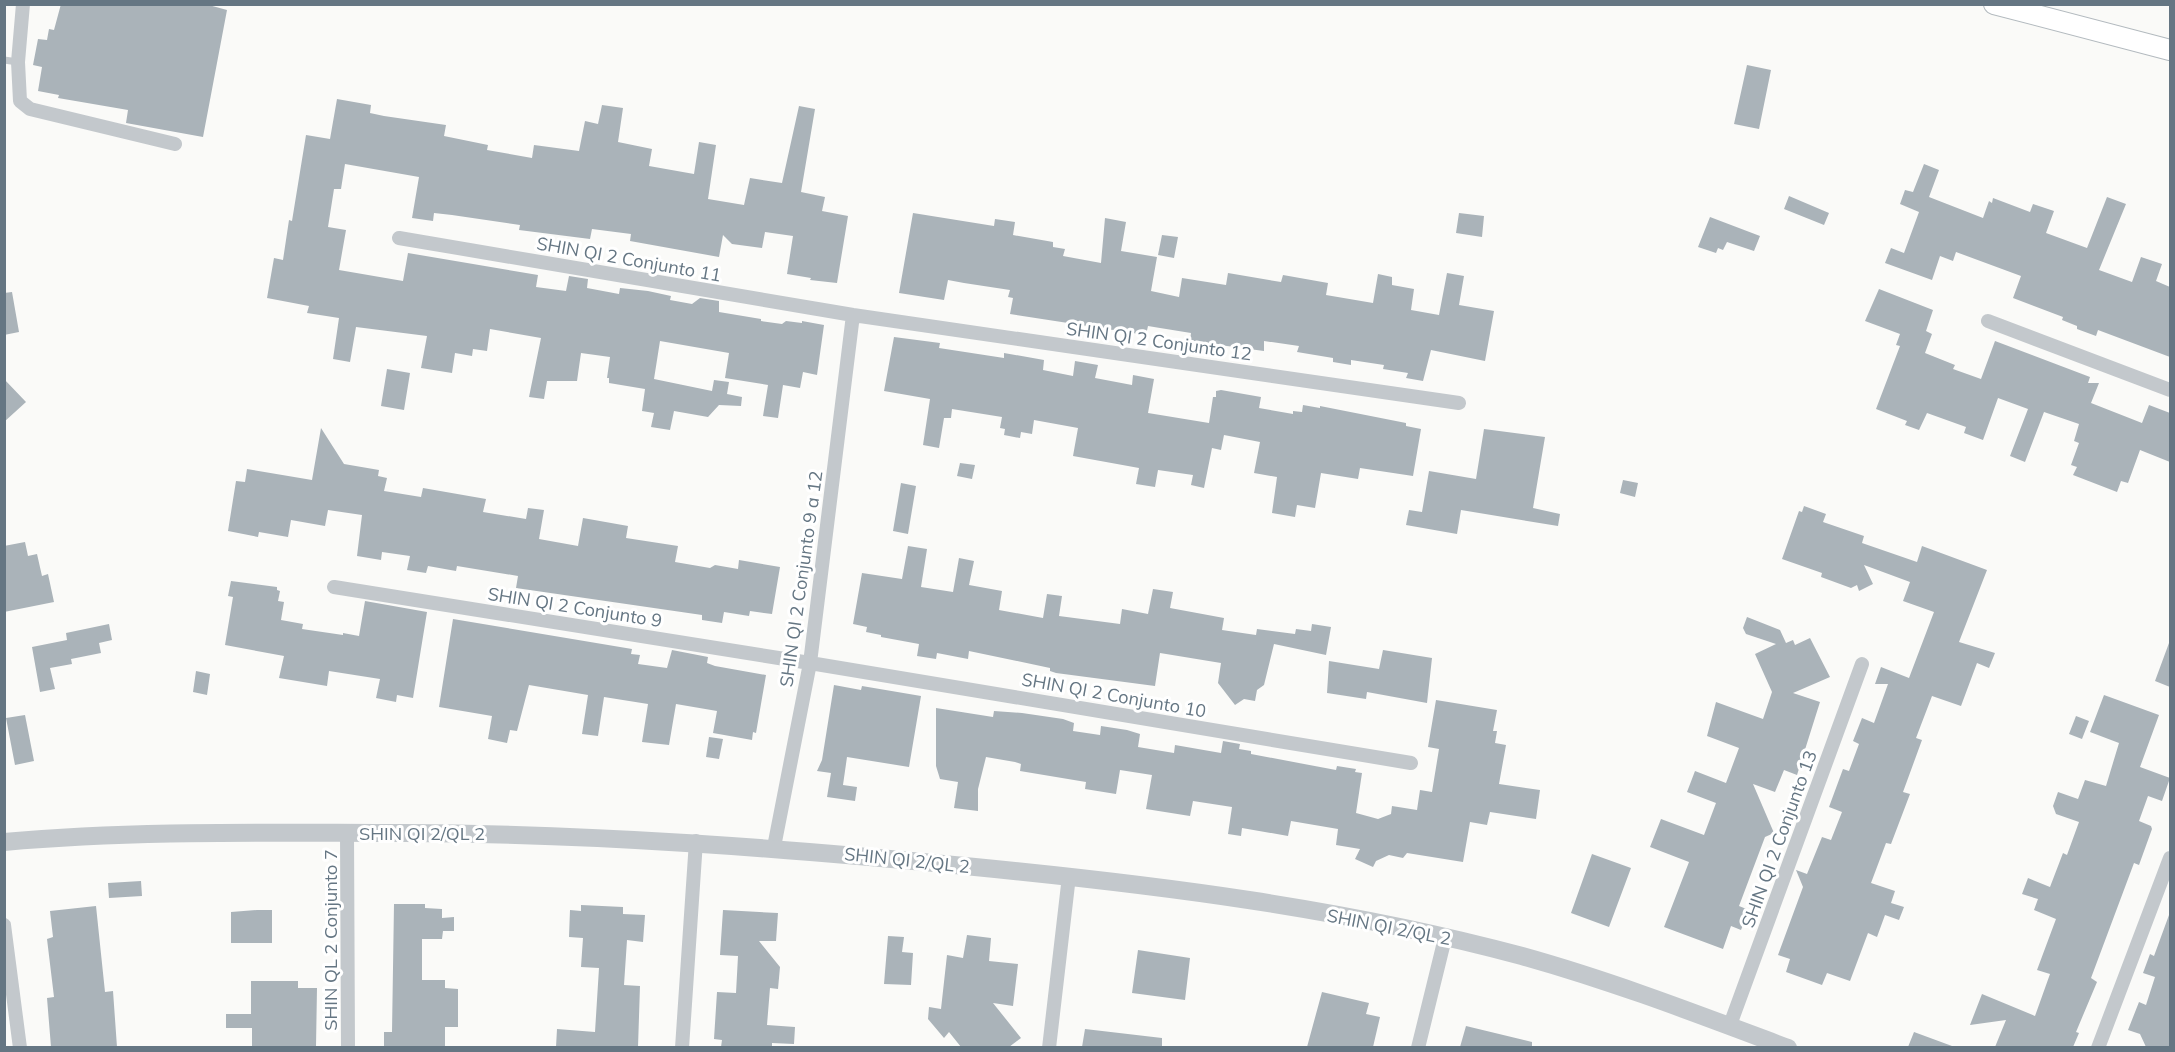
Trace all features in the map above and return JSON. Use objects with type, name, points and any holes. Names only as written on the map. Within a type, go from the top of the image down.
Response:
[{"type":"main road","points":[[1994,4],[2170,50]]},
{"type":"street","points":[[23,4],[11,61],[20,101],[30,109],[175,144]]},
{"type":"street","name":"SHIN QI 2 Conjunto 11","points":[[399,238],[853,315]]},
{"type":"street","name":"SHIN QI 2 Conjunto 12","points":[[853,315],[1459,403]]},
{"type":"street","name":"SHIN QI 2 Conjunto 9 a 12","points":[[774,847],[810,663],[853,315]]},
{"type":"street","points":[[1988,321],[2170,390]]},
{"type":"street","name":"SHIN QI 2 Conjunto 9","points":[[334,587],[810,663]]},
{"type":"street","name":"SHIN QI 2 Conjunto 10","points":[[810,663],[1411,763]]},
{"type":"street","name":"SHIN QI 2 Conjunto 13","points":[[1730,1025],[1862,664]]},
{"type":"street","name":"SHIN QL 2 Conjunto 7","points":[[347,833],[348,1047]]},
{"type":"street","name":"SHIN QI 2/QL 2","points":[[4,842],[136,835],[525,834],[774,847],[1069,876],[1245,901],[1445,938],[1579,972],[1730,1025],[1780,1046]]},
{"type":"street","points":[[682,1047],[696,842]]},
{"type":"street","points":[[2098,1047],[2170,858]]},
{"type":"street","points":[[1049,1047],[1069,876]]},
{"type":"street","points":[[4,925],[20,1047]]},
{"type":"street","points":[[1418,1047],[1445,938]]},
{"type":"building","points":[[61,4],[205,4],[227,10],[203,137],[126,123],[128,110],[58,98],[59,95],[38,91],[42,67],[33,65],[38,39],[47,40],[49,29],[54,30]]},
{"type":"building","points":[[1747,65],[1771,70],[1759,129],[1734,124]]},
{"type":"building","points":[[337,99],[371,105],[370,113],[446,125],[444,136],[488,145],[487,150],[532,158],[534,145],[579,151],[585,121],[598,124],[602,105],[623,108],[618,142],[652,149],[649,166],[694,174],[699,142],[716,145],[708,199],[744,205],[750,178],[782,183],[799,106],[815,109],[801,192],[825,197],[822,211],[848,216],[837,283],[810,280],[811,278],[787,274],[793,236],[765,232],[762,248],[732,244],[723,235],[719,257],[630,241],[631,234],[592,229],[590,239],[519,230],[520,225],[452,215],[434,213],[433,221],[412,218],[419,177],[345,164],[341,189],[334,189],[328,227],[346,230],[339,270],[403,281],[408,253],[538,275],[536,287],[566,291],[569,276],[588,279],[587,288],[619,294],[620,288],[648,291],[671,296],[670,300],[692,304],[700,298],[719,301],[719,312],[782,324],[786,321],[802,323],[802,321],[824,325],[817,375],[803,372],[800,388],[783,385],[778,418],[763,416],[768,385],[725,378],[729,353],[660,341],[654,379],[712,391],[714,380],[729,382],[727,394],[742,397],[741,406],[719,405],[708,417],[674,411],[670,430],[651,427],[654,413],[642,411],[645,389],[609,383],[609,378],[607,378],[610,357],[581,353],[577,381],[547,381],[544,399],[529,397],[541,338],[490,329],[487,351],[473,349],[472,356],[455,353],[452,373],[421,368],[427,336],[356,327],[350,362],[333,359],[339,318],[307,313],[309,306],[267,298],[274,258],[283,260],[306,135],[330,139]]},
{"type":"building","points":[[1924,164],[1939,170],[1929,197],[1983,218],[1989,201],[1992,203],[1993,198],[2030,212],[2033,204],[2054,211],[2046,233],[2087,248],[2107,197],[2126,204],[2099,270],[2132,282],[2141,257],[2162,264],[2156,281],[2170,287],[2170,357],[2098,330],[2096,336],[2077,329],[2077,326],[2062,320],[2063,317],[2013,298],[2021,276],[1956,252],[1953,261],[1940,256],[1932,280],[1885,263],[1891,248],[1904,253],[1919,212],[1900,204],[1905,190],[1913,192]]},
{"type":"building","points":[[1789,196],[1829,213],[1824,225],[1784,209]]},
{"type":"building","points":[[913,213],[994,226],[995,219],[1015,222],[1013,235],[1053,242],[1053,247],[1065,249],[1063,256],[1101,263],[1105,218],[1126,222],[1121,251],[1157,257],[1151,291],[1179,297],[1182,278],[1226,285],[1228,273],[1281,282],[1283,275],[1328,283],[1326,295],[1373,303],[1378,274],[1392,277],[1392,285],[1414,289],[1411,310],[1439,315],[1447,273],[1464,276],[1459,305],[1494,311],[1485,361],[1431,350],[1423,381],[1406,378],[1408,373],[1383,369],[1384,365],[1351,360],[1351,365],[1333,362],[1333,358],[1297,352],[1299,346],[1264,341],[1264,351],[1190,341],[1191,333],[1148,326],[1146,335],[1010,314],[1013,298],[1008,297],[1010,290],[948,280],[944,300],[899,293]]},
{"type":"building","points":[[1459,213],[1484,216],[1482,237],[1456,233]]},
{"type":"building","points":[[1710,217],[1760,236],[1754,251],[1727,242],[1723,250],[1718,248],[1716,253],[1698,247]]},
{"type":"building","points":[[1162,235],[1178,237],[1174,258],[1158,255]]},
{"type":"building","points":[[1879,289],[1933,310],[1926,331],[1932,334],[1925,353],[1955,365],[1953,369],[1981,379],[1995,341],[2090,377],[2088,383],[2099,383],[2091,403],[2142,423],[2149,405],[2170,413],[2170,462],[2140,450],[2128,483],[2121,481],[2117,492],[2073,475],[2077,467],[2071,465],[2079,443],[2074,441],[2079,424],[2044,412],[2025,462],[2010,456],[2028,409],[1998,398],[1983,440],[1964,433],[1966,427],[1927,413],[1919,430],[1905,425],[1907,421],[1876,409],[1900,346],[1896,345],[1900,334],[1865,321]]},
{"type":"building","points":[[12,292],[19,332],[4,335],[4,293]]},
{"type":"building","points":[[894,337],[940,343],[939,348],[1004,358],[1004,353],[1044,360],[1043,370],[1073,376],[1075,361],[1098,365],[1095,378],[1132,385],[1133,375],[1154,379],[1148,413],[1209,423],[1213,397],[1216,397],[1216,391],[1221,390],[1261,397],[1259,408],[1293,414],[1293,411],[1302,412],[1303,405],[1320,408],[1320,406],[1406,423],[1406,426],[1421,429],[1413,476],[1360,468],[1358,479],[1321,473],[1315,508],[1297,505],[1295,517],[1272,513],[1277,477],[1254,473],[1260,442],[1224,435],[1221,450],[1212,448],[1204,488],[1191,485],[1193,475],[1158,470],[1155,487],[1136,484],[1139,468],[1073,456],[1078,428],[1034,420],[1032,434],[1021,432],[1020,438],[1004,435],[1005,429],[1000,428],[1002,417],[952,409],[951,418],[944,418],[939,448],[923,445],[930,399],[884,391]]},
{"type":"building","points":[[387,369],[410,373],[404,410],[381,406]]},
{"type":"building","points":[[4,379],[26,402],[4,422]]},
{"type":"building","points":[[321,428],[344,464],[379,470],[378,476],[387,478],[384,491],[421,497],[423,488],[486,499],[483,512],[526,519],[528,508],[544,510],[539,539],[578,546],[583,518],[628,526],[626,538],[678,546],[675,562],[710,568],[715,565],[738,569],[739,560],[780,567],[772,614],[750,611],[749,616],[724,612],[722,623],[702,620],[702,615],[516,588],[518,576],[457,566],[456,571],[428,566],[426,573],[407,570],[410,556],[382,552],[381,560],[357,556],[362,515],[328,510],[325,526],[291,520],[288,537],[259,532],[258,537],[228,531],[236,481],[245,482],[247,469],[312,480]]},
{"type":"building","points":[[1484,429],[1545,437],[1533,508],[1560,514],[1558,526],[1461,510],[1457,534],[1406,525],[1409,510],[1422,512],[1429,471],[1476,479]]},
{"type":"building","points":[[960,463],[975,465],[972,479],[957,476]]},
{"type":"building","points":[[1623,480],[1638,483],[1635,497],[1620,493]]},
{"type":"building","points":[[901,483],[916,486],[908,534],[893,531]]},
{"type":"building","points":[[1804,506],[1826,514],[1823,522],[1864,536],[1862,543],[1917,562],[1922,546],[1987,570],[1959,642],[1995,653],[1989,668],[1977,663],[1961,706],[1932,696],[1916,738],[1922,740],[1903,792],[1910,794],[1891,844],[1886,843],[1871,883],[1895,891],[1891,903],[1904,907],[1899,920],[1885,915],[1877,937],[1868,933],[1850,981],[1827,973],[1822,985],[1786,972],[1790,959],[1778,955],[1803,887],[1796,870],[1807,874],[1822,837],[1831,840],[1842,812],[1829,807],[1843,769],[1849,771],[1859,744],[1853,741],[1862,718],[1874,723],[1888,684],[1875,684],[1881,667],[1909,678],[1934,612],[1903,601],[1910,582],[1864,565],[1873,584],[1859,591],[1857,585],[1851,588],[1821,577],[1822,573],[1782,559],[1799,511],[1802,512]]},
{"type":"building","points":[[25,542],[28,556],[37,554],[42,576],[48,574],[54,602],[4,612],[4,546]]},
{"type":"building","points":[[908,546],[927,549],[921,587],[953,592],[959,558],[974,561],[969,585],[1002,591],[999,610],[1043,618],[1047,594],[1062,596],[1059,616],[1120,624],[1122,609],[1148,614],[1153,589],[1173,592],[1170,608],[1224,618],[1222,630],[1256,635],[1257,629],[1295,634],[1296,629],[1311,631],[1312,624],[1331,627],[1326,655],[1274,644],[1264,685],[1257,690],[1255,701],[1244,699],[1235,705],[1218,683],[1221,663],[1160,653],[1155,686],[1056,673],[1050,671],[1050,668],[969,651],[968,659],[937,653],[936,659],[917,656],[919,644],[881,637],[881,635],[866,632],[867,627],[853,624],[862,573],[902,579]]},
{"type":"building","points":[[231,581],[277,587],[280,591],[278,601],[284,602],[281,620],[303,624],[302,629],[359,636],[365,601],[427,612],[413,698],[397,695],[396,702],[376,698],[380,679],[329,671],[327,686],[279,678],[284,656],[225,645],[233,597],[228,596]]},
{"type":"building","points":[[1747,617],[1780,630],[1786,643],[1793,640],[1795,645],[1810,638],[1830,677],[1793,693],[1820,702],[1797,775],[1784,770],[1775,792],[1753,784],[1774,833],[1765,837],[1739,906],[1749,910],[1741,930],[1731,926],[1723,949],[1664,927],[1689,862],[1650,847],[1661,819],[1704,835],[1716,803],[1687,792],[1695,771],[1726,783],[1739,748],[1707,736],[1716,702],[1763,719],[1772,692],[1755,654],[1776,644],[1746,634],[1743,628]]},
{"type":"building","points":[[453,619],[632,649],[631,654],[640,655],[638,664],[667,668],[672,650],[708,657],[707,663],[715,666],[766,675],[756,733],[753,732],[752,740],[713,733],[717,711],[676,704],[669,745],[642,742],[648,704],[604,697],[598,736],[582,734],[588,695],[529,685],[517,731],[510,730],[507,743],[488,739],[492,716],[439,707]]},
{"type":"building","points":[[109,624],[112,640],[99,643],[101,653],[71,659],[72,664],[50,668],[55,689],[40,692],[32,647],[67,640],[66,633]]},
{"type":"building","points":[[2170,644],[2170,687],[2155,681]]},
{"type":"building","points":[[1383,650],[1432,658],[1427,703],[1367,692],[1366,699],[1327,693],[1329,661],[1379,669]]},
{"type":"building","points":[[196,671],[210,674],[207,695],[193,692]]},
{"type":"building","points":[[834,685],[861,690],[862,686],[921,696],[909,767],[847,757],[843,785],[857,787],[855,801],[827,797],[831,773],[817,771],[822,760]]},
{"type":"building","points":[[2104,695],[2159,715],[2140,767],[2170,778],[2162,801],[2148,796],[2139,821],[2151,826],[2152,829],[2139,865],[2134,863],[2091,978],[2097,982],[2076,1032],[2079,1033],[2073,1047],[1995,1047],[2006,1020],[1970,1025],[1982,994],[2035,1016],[2050,974],[2037,970],[2056,919],[2034,910],[2038,899],[2022,894],[2028,878],[2050,887],[2063,853],[2067,855],[2079,822],[2056,814],[2053,806],[2058,792],[2078,799],[2085,780],[2106,786],[2119,743],[2090,732]]},
{"type":"building","points":[[1436,700],[1497,710],[1493,731],[1497,731],[1495,743],[1506,745],[1499,784],[1540,790],[1536,819],[1490,812],[1487,825],[1470,822],[1463,862],[1407,853],[1403,858],[1389,855],[1376,861],[1373,867],[1355,859],[1360,849],[1336,845],[1338,829],[1291,821],[1288,836],[1242,828],[1241,836],[1228,834],[1232,807],[1193,801],[1190,816],[1146,809],[1152,775],[1120,770],[1116,794],[1085,789],[1086,782],[1020,771],[1021,764],[986,757],[978,789],[978,811],[954,808],[958,782],[940,779],[936,766],[936,708],[993,717],[994,711],[1022,713],[1063,719],[1074,723],[1073,731],[1100,735],[1101,726],[1127,730],[1140,734],[1138,747],[1174,753],[1175,745],[1221,753],[1223,741],[1240,744],[1239,749],[1251,751],[1251,754],[1336,770],[1337,766],[1356,769],[1355,772],[1362,773],[1356,813],[1378,819],[1391,814],[1392,806],[1417,810],[1420,790],[1432,792],[1439,749],[1428,747]]},
{"type":"building","points":[[25,715],[34,761],[15,765],[6,718]]},
{"type":"building","points":[[2076,716],[2089,721],[2082,739],[2069,734]]},
{"type":"building","points":[[709,737],[723,739],[719,759],[706,757]]},
{"type":"building","points":[[1592,854],[1631,868],[1609,927],[1571,913]]},
{"type":"building","points":[[141,881],[142,896],[109,898],[108,883]]},
{"type":"building","points":[[394,904],[425,904],[425,908],[442,909],[442,918],[454,917],[454,931],[443,931],[442,939],[422,939],[422,980],[445,980],[445,988],[458,989],[458,1027],[445,1027],[445,1047],[384,1047],[384,1032],[392,1032]]},
{"type":"building","points":[[581,905],[623,907],[623,914],[645,915],[643,942],[627,940],[624,985],[640,986],[638,1047],[556,1047],[557,1029],[595,1032],[599,968],[581,967],[583,938],[569,937],[570,910],[581,911]]},
{"type":"building","points":[[96,906],[105,992],[113,991],[117,1047],[51,1047],[47,998],[54,997],[47,939],[53,937],[50,911]]},
{"type":"building","points":[[272,910],[272,943],[231,943],[231,912]]},
{"type":"building","points":[[723,910],[778,913],[776,941],[759,941],[780,967],[778,989],[770,988],[767,1025],[795,1027],[794,1044],[772,1043],[772,1047],[721,1047],[722,1040],[714,1039],[717,992],[736,993],[738,956],[720,955]]},
{"type":"building","points":[[2169,915],[2170,1047],[2146,1047],[2140,1034],[2128,1030],[2139,1002],[2146,1005],[2155,977],[2143,973],[2150,954],[2154,956]]},
{"type":"building","points":[[967,935],[991,938],[989,961],[1018,964],[1013,1006],[993,1003],[1021,1038],[1009,1047],[961,1047],[949,1032],[944,1038],[928,1019],[929,1007],[941,1009],[947,955],[963,958]]},
{"type":"building","points":[[888,936],[904,937],[902,952],[913,953],[911,985],[884,984]]},
{"type":"building","points":[[1138,950],[1190,958],[1185,1000],[1132,993]]},
{"type":"building","points":[[251,981],[298,981],[298,988],[317,988],[316,1047],[252,1047],[252,1028],[226,1028],[226,1014],[251,1014]]},
{"type":"building","points":[[1322,992],[1369,1003],[1366,1014],[1380,1017],[1373,1047],[1307,1047]]},
{"type":"building","points":[[1466,1026],[1532,1042],[1532,1047],[1460,1047]]},
{"type":"building","points":[[1085,1029],[1162,1038],[1162,1047],[1082,1047]]},
{"type":"building","points":[[1914,1032],[1952,1046],[1908,1047]]}]
